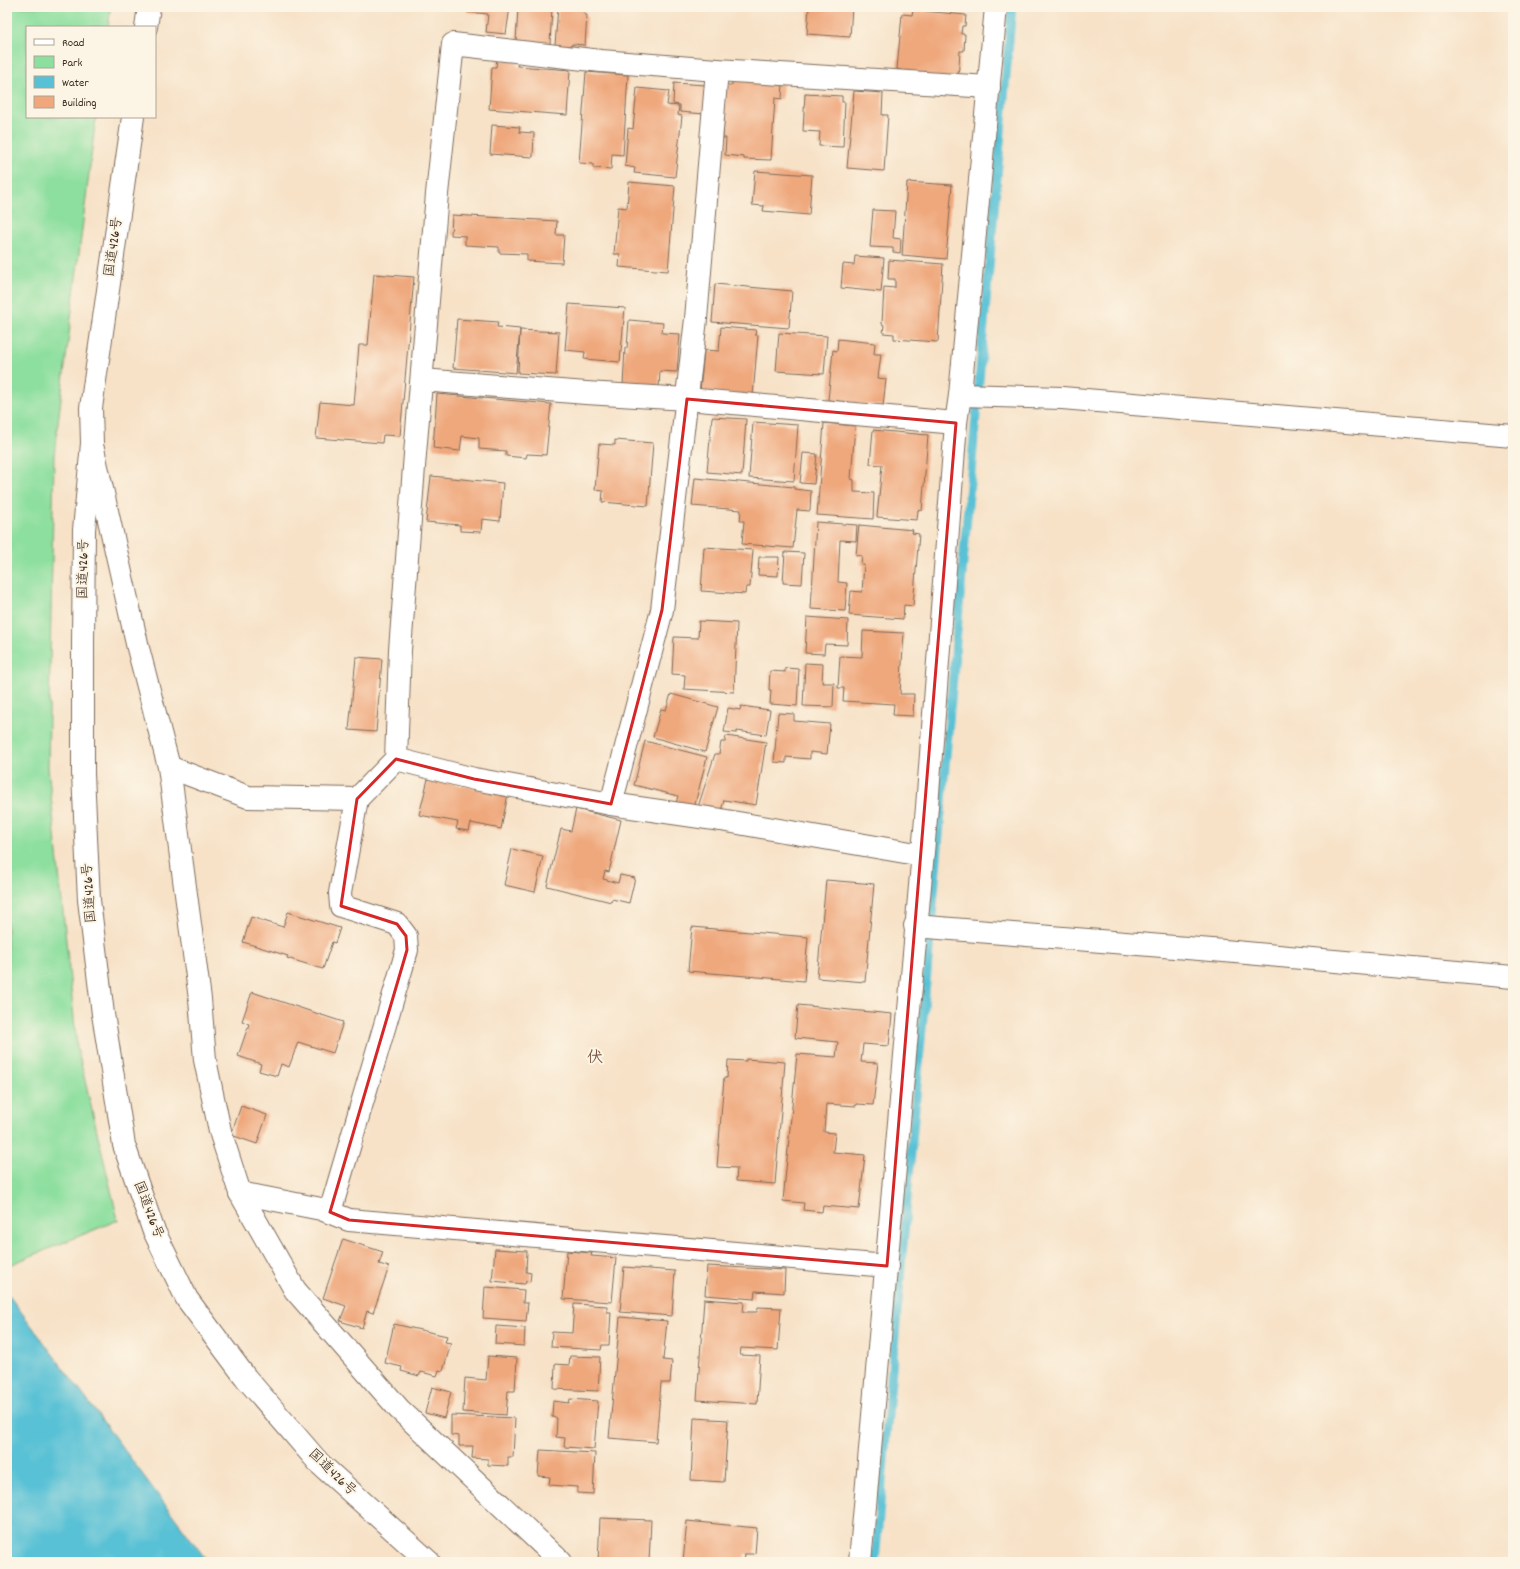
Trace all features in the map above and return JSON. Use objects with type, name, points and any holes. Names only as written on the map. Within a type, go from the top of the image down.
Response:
[{"type":"main road","points":[[146,26],[149,7]]},
{"type":"main road","points":[[860,1562],[922,855],[956,423],[960,395],[996,7]]},
{"type":"main road","points":[[330,1212],[407,950],[406,936],[397,924],[341,906],[340,892],[357,799],[396,759],[400,650],[437,194],[454,44],[601,61],[717,70],[988,86]]},
{"type":"main road","points":[[612,804],[662,610],[696,319],[717,70]]},
{"type":"main road","name":"国道426号","points":[[133,118],[91,408],[92,443],[84,530],[83,643],[83,774],[89,900],[104,1014],[124,1145],[153,1229],[187,1299],[246,1378],[320,1464],[429,1562]]},
{"type":"main road","points":[[422,380],[586,393],[687,399],[956,423]]},
{"type":"main road","points":[[960,395],[1062,398],[1513,436]]},
{"type":"main road","points":[[92,443],[138,648],[169,767],[200,999],[205,1060],[220,1131],[240,1193],[295,1290],[399,1409],[561,1562]]},
{"type":"main road","points":[[396,759],[474,779],[612,804],[721,820],[922,855]]},
{"type":"main road","points":[[169,767],[248,797],[357,799]]},
{"type":"main road","points":[[915,926],[1224,951],[1513,977]]},
{"type":"main road","points":[[240,1193],[321,1209],[349,1220],[887,1266]]},
{"type":"highlighted area","points":[[687,399],[956,423],[887,1266],[349,1220],[330,1212],[407,950],[406,936],[397,924],[341,906],[357,799],[396,759],[474,779],[611,804],[662,610]]},
{"type":"green space","points":[[7,7],[111,7],[108,26],[26,26],[26,118],[96,118],[54,455],[48,767],[77,1047],[118,1220],[7,1266]]},
{"type":"water","points":[[7,1293],[208,1562],[7,1562]]},
{"type":"building","points":[[468,7],[510,7],[506,34],[486,32],[488,14],[467,12]]},
{"type":"building","points":[[518,7],[552,7],[550,44],[516,42]]},
{"type":"building","points":[[558,7],[585,7],[584,15],[587,15],[585,45],[555,45]]},
{"type":"building","points":[[809,7],[852,7],[850,37],[807,34]]},
{"type":"building","points":[[913,10],[966,15],[965,26],[962,26],[961,34],[965,34],[964,51],[960,51],[958,80],[901,75],[901,70],[897,69],[902,14],[912,15]]},
{"type":"building","points":[[497,59],[518,60],[517,66],[570,70],[567,115],[489,109],[492,67],[496,67]]},
{"type":"building","points":[[586,72],[628,75],[623,155],[612,154],[611,169],[593,168],[593,164],[579,163]]},
{"type":"building","points":[[732,80],[783,83],[782,99],[775,98],[771,160],[744,159],[744,157],[725,155],[726,138],[723,138],[726,85],[732,85]]},
{"type":"building","points":[[674,83],[706,85],[704,114],[680,112],[680,105],[673,104]]},
{"type":"building","points":[[637,88],[669,91],[667,105],[679,106],[678,115],[682,116],[675,177],[634,173],[635,168],[625,166],[628,128],[633,129]]},
{"type":"building","points":[[854,91],[883,93],[882,115],[888,115],[884,171],[847,168]]},
{"type":"building","points":[[805,94],[842,96],[842,102],[845,102],[843,147],[819,146],[820,132],[803,131]]},
{"type":"building","points":[[492,125],[520,127],[519,132],[534,133],[533,157],[490,154]]},
{"type":"building","points":[[755,171],[812,175],[809,215],[763,211],[764,206],[752,205]]},
{"type":"building","points":[[629,182],[675,186],[668,271],[619,267],[620,254],[614,254],[618,207],[627,208]]},
{"type":"building","points":[[907,182],[952,185],[946,259],[902,255]]},
{"type":"building","points":[[873,210],[895,211],[893,238],[901,239],[900,253],[893,252],[893,248],[870,247]]},
{"type":"building","points":[[452,215],[557,221],[556,235],[564,235],[562,263],[527,261],[527,254],[499,253],[499,247],[465,245],[465,236],[451,235]]},
{"type":"building","points":[[855,256],[884,258],[881,292],[841,288],[843,264],[854,265]]},
{"type":"building","points":[[889,260],[943,264],[938,342],[894,339],[894,334],[883,333],[884,287],[895,288],[895,279],[888,279]]},
{"type":"building","points":[[374,274],[414,277],[400,436],[383,435],[382,443],[316,438],[320,402],[354,405],[359,345],[368,345]]},
{"type":"building","points":[[715,284],[792,291],[789,328],[712,322]]},
{"type":"building","points":[[569,304],[625,308],[620,362],[584,359],[585,352],[565,350]]},
{"type":"building","points":[[457,319],[498,322],[497,327],[520,329],[516,373],[453,368]]},
{"type":"building","points":[[629,320],[663,323],[662,333],[680,334],[677,372],[660,371],[659,388],[623,386],[625,348],[627,348]]},
{"type":"building","points":[[721,327],[756,330],[755,335],[758,335],[753,396],[700,391],[704,350],[719,351]]},
{"type":"building","points":[[520,330],[559,332],[556,375],[518,373]]},
{"type":"building","points":[[779,333],[827,336],[824,374],[776,371]]},
{"type":"building","points":[[838,339],[875,343],[874,354],[881,354],[878,378],[886,379],[883,406],[828,400],[833,350],[837,351]]},
{"type":"building","points":[[437,394],[551,404],[546,455],[527,454],[526,458],[506,456],[506,451],[479,449],[479,438],[462,436],[460,451],[433,448]]},
{"type":"building","points":[[712,417],[746,419],[742,475],[707,472]]},
{"type":"building","points":[[753,422],[798,425],[794,481],[749,478]]},
{"type":"building","points":[[824,423],[855,426],[851,479],[854,480],[854,492],[874,493],[873,519],[817,515]]},
{"type":"building","points":[[873,430],[928,435],[922,511],[918,510],[917,520],[877,517],[882,465],[870,464]]},
{"type":"building","points":[[615,440],[653,443],[648,506],[602,502],[603,491],[595,490],[599,444],[615,445]]},
{"type":"building","points":[[803,453],[817,454],[814,484],[800,483]]},
{"type":"building","points":[[431,476],[503,483],[500,521],[482,519],[481,532],[460,531],[460,525],[426,522]]},
{"type":"building","points":[[695,478],[794,487],[794,489],[811,491],[810,511],[797,510],[793,548],[742,544],[744,521],[740,521],[741,510],[692,506]]},
{"type":"building","points":[[816,522],[857,525],[856,541],[840,540],[838,582],[847,583],[845,611],[811,609]]},
{"type":"building","points":[[859,525],[913,530],[912,533],[919,534],[913,606],[904,605],[903,619],[849,615],[851,591],[862,592],[864,565],[861,564],[862,556],[856,555]]},
{"type":"building","points":[[704,547],[753,550],[750,587],[746,587],[745,594],[701,591]]},
{"type":"building","points":[[785,552],[804,553],[802,584],[783,583]]},
{"type":"building","points":[[759,557],[779,557],[778,576],[758,575]]},
{"type":"building","points":[[807,617],[848,620],[847,645],[825,644],[824,654],[805,653]]},
{"type":"building","points":[[699,621],[737,623],[734,692],[684,689],[685,675],[672,674],[674,637],[698,638]]},
{"type":"building","points":[[863,631],[904,633],[900,694],[914,694],[913,716],[893,715],[894,704],[843,701],[844,688],[838,688],[840,656],[862,657]]},
{"type":"building","points":[[356,657],[382,659],[376,732],[349,730]]},
{"type":"building","points":[[805,663],[823,664],[822,683],[834,683],[833,707],[803,706]]},
{"type":"building","points":[[785,668],[799,669],[797,706],[770,704],[770,671],[785,672]]},
{"type":"building","points":[[671,694],[718,707],[705,752],[653,737],[661,709],[666,710]]},
{"type":"building","points":[[741,706],[770,710],[766,735],[737,731],[737,733],[724,732],[728,708],[740,710]]},
{"type":"building","points":[[778,713],[794,714],[794,721],[830,724],[827,754],[810,752],[810,759],[786,757],[786,763],[774,762]]},
{"type":"building","points":[[726,736],[766,742],[756,805],[724,800],[721,811],[698,807],[715,754],[719,754],[721,742],[725,742]]},
{"type":"building","points":[[645,741],[707,757],[694,808],[676,803],[678,796],[634,785]]},
{"type":"building","points":[[428,779],[508,794],[501,829],[471,823],[469,831],[456,829],[458,822],[419,815]]},
{"type":"building","points":[[576,809],[621,820],[609,872],[605,871],[603,879],[618,883],[620,875],[635,878],[629,903],[612,899],[611,902],[547,886],[561,829],[571,831]]},
{"type":"building","points":[[512,849],[543,856],[535,892],[504,885]]},
{"type":"building","points":[[826,880],[874,884],[865,982],[817,978]]},
{"type":"building","points":[[288,912],[340,928],[335,943],[332,942],[323,969],[243,942],[251,917],[283,927]]},
{"type":"building","points":[[692,927],[808,937],[804,981],[688,971]]},
{"type":"building","points":[[252,992],[343,1022],[333,1053],[298,1042],[289,1067],[281,1064],[277,1076],[259,1071],[261,1064],[238,1056],[249,1024],[242,1021]]},
{"type":"building","points":[[798,1005],[892,1014],[889,1046],[863,1044],[861,1062],[878,1063],[873,1105],[857,1104],[856,1106],[826,1104],[824,1132],[835,1133],[833,1152],[865,1155],[859,1209],[823,1206],[822,1212],[803,1210],[804,1203],[783,1201],[797,1054],[836,1057],[838,1042],[795,1038]]},
{"type":"building","points":[[746,1059],[785,1062],[775,1184],[736,1181],[737,1168],[717,1167],[724,1078],[727,1078],[728,1060],[746,1061]]},
{"type":"building","points":[[241,1106],[267,1115],[257,1144],[231,1135]]},
{"type":"building","points":[[343,1239],[383,1252],[379,1264],[389,1267],[373,1313],[367,1311],[362,1328],[340,1321],[346,1306],[323,1298]]},
{"type":"building","points":[[495,1249],[527,1251],[526,1272],[531,1273],[530,1282],[526,1281],[525,1284],[492,1281]]},
{"type":"building","points":[[567,1251],[592,1253],[591,1256],[616,1258],[612,1302],[563,1299]]},
{"type":"building","points":[[707,1266],[785,1270],[784,1293],[755,1291],[754,1299],[705,1295]]},
{"type":"building","points":[[624,1267],[675,1271],[672,1316],[620,1312]]},
{"type":"building","points":[[485,1287],[524,1290],[523,1303],[528,1303],[526,1321],[483,1318]]},
{"type":"building","points":[[704,1299],[744,1302],[743,1312],[757,1312],[758,1307],[781,1308],[778,1350],[741,1348],[740,1355],[760,1356],[757,1404],[697,1400]]},
{"type":"building","points":[[574,1304],[607,1306],[607,1312],[611,1312],[609,1345],[602,1345],[601,1350],[551,1347],[552,1332],[572,1333]]},
{"type":"building","points":[[620,1317],[667,1321],[663,1360],[672,1361],[670,1383],[661,1383],[656,1442],[609,1438]]},
{"type":"building","points":[[394,1324],[447,1336],[445,1342],[451,1343],[443,1371],[439,1370],[437,1376],[421,1372],[419,1376],[401,1371],[402,1367],[385,1363]]},
{"type":"building","points":[[496,1326],[525,1328],[524,1346],[495,1344]]},
{"type":"building","points":[[488,1356],[517,1358],[515,1391],[508,1391],[506,1415],[463,1412],[465,1378],[486,1380]]},
{"type":"building","points":[[570,1356],[600,1357],[598,1391],[554,1389],[555,1364],[569,1365]]},
{"type":"building","points":[[432,1387],[451,1392],[444,1418],[425,1413]]},
{"type":"building","points":[[570,1399],[598,1401],[594,1449],[564,1447],[565,1438],[556,1437],[557,1418],[552,1417],[553,1401],[569,1403]]},
{"type":"building","points":[[451,1415],[515,1418],[513,1457],[508,1457],[508,1466],[488,1465],[488,1459],[472,1458],[473,1446],[459,1446],[459,1436],[451,1435]]},
{"type":"building","points":[[694,1418],[728,1420],[724,1482],[691,1480]]},
{"type":"building","points":[[540,1450],[595,1453],[593,1494],[577,1493],[577,1487],[549,1485],[550,1477],[538,1476]]},
{"type":"building","points":[[600,1518],[651,1520],[649,1562],[598,1562]]},
{"type":"building","points":[[687,1521],[757,1528],[755,1554],[745,1554],[744,1562],[683,1562]]},
{"type":"waterway","points":[[875,1562],[1012,7]]},
{"type":"district","name":"伏","points":[[595,1058]]}]
